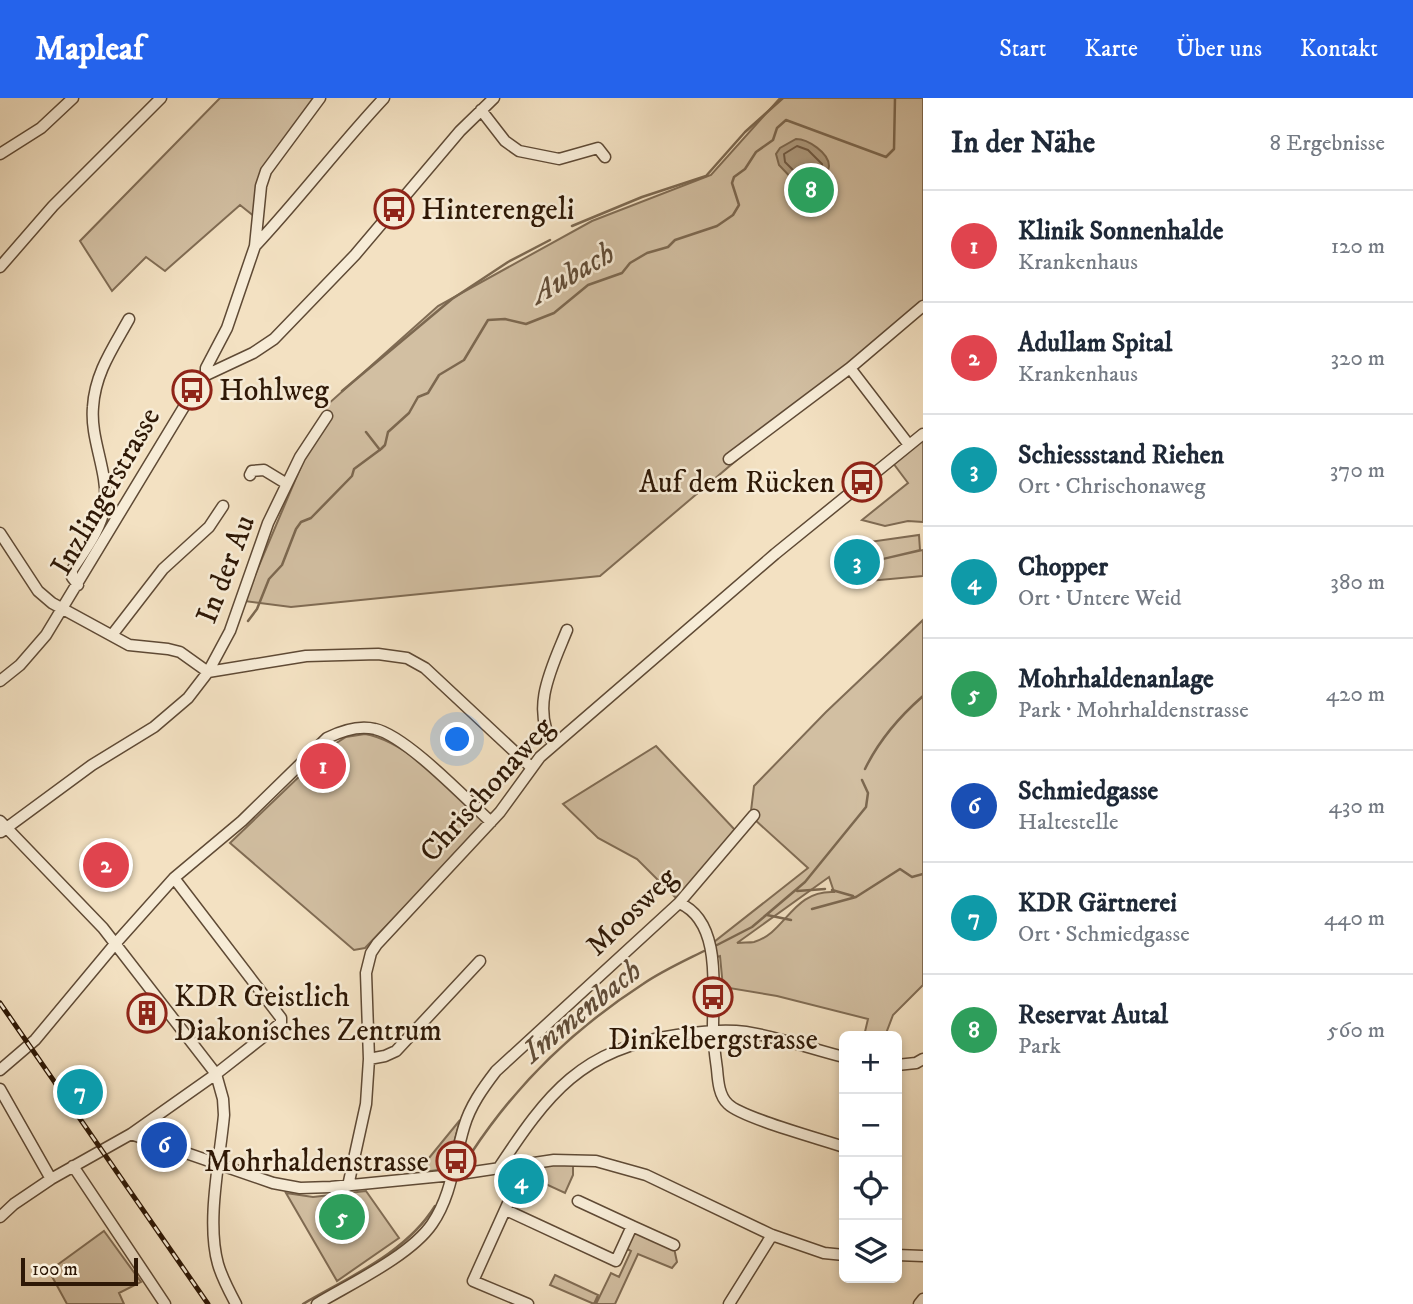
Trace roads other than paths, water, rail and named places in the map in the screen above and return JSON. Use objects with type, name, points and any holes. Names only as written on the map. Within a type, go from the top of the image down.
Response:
[{"type":"street","points":[[0,154],[41,128],[73,98]]},
{"type":"street","points":[[0,267],[53,206],[161,98]]},
{"type":"street","points":[[205,375],[206,368],[228,328],[255,247],[261,186],[266,171],[320,98]]},
{"type":"street","points":[[255,247],[302,196],[327,160],[384,98]]},
{"type":"street","name":"Inzlingerstrasse","points":[[0,681],[33,651],[64,608],[192,390],[205,375],[253,353],[274,339],[355,255],[440,153],[494,98]]},
{"type":"street","points":[[481,110],[505,141],[519,151],[559,159],[598,148],[605,157]]},
{"type":"street","points":[[729,459],[850,368],[923,306]]},
{"type":"street","points":[[78,585],[72,577],[72,570],[99,524],[105,503],[92,419],[97,380],[104,360],[129,319]]},
{"type":"street","points":[[850,368],[909,445]]},
{"type":"street","name":"In der Au","points":[[2,827],[164,719],[188,698],[208,672],[230,631],[268,523],[300,457],[327,416]]},
{"type":"street","name":"Chrischonaweg","points":[[348,1186],[366,1104],[369,1059],[366,973],[370,953],[491,822],[531,767],[554,744],[775,554],[923,434]]},
{"type":"street","name":"In der Au","points":[[250,475],[253,471],[264,470],[287,484]]},
{"type":"street","points":[[112,635],[163,569],[209,527],[223,506]]},
{"type":"street","points":[[0,533],[38,591],[52,603],[128,645],[180,652],[208,672],[306,656],[378,654],[407,658],[425,668],[531,767]]},
{"type":"street","points":[[554,744],[547,735],[542,706],[551,671],[567,630]]},
{"type":"street","points":[[0,1070],[29,1046],[174,878],[242,821],[327,738],[359,728],[374,729],[401,741],[491,822]]},
{"type":"street","name":"Moosweg","points":[[317,1304],[419,1239],[440,1212],[453,1175],[464,1124],[478,1095],[496,1070],[679,903],[754,815]]},
{"type":"street","points":[[2,827],[80,904],[115,944],[216,1074],[224,1115],[213,1224],[215,1249],[222,1279],[236,1304]]},
{"type":"street","points":[[0,1217],[51,1179],[131,1134],[278,1027],[281,1018],[174,878]]},
{"type":"street","points":[[679,903],[694,913],[703,928],[712,954],[713,1030],[719,1086],[726,1103],[741,1113],[839,1145]]},
{"type":"street","points":[[369,1059],[396,1051],[480,961]]},
{"type":"street","points":[[498,1169],[543,1104],[558,1088],[593,1063],[626,1045],[648,1039],[713,1030],[747,1032],[839,1056]]},
{"type":"street","points":[[902,1064],[923,1059]]},
{"type":"street","points":[[0,1089],[51,1179]]},
{"type":"street","points":[[131,1134],[273,1183],[300,1188],[348,1186],[512,1168],[554,1160],[586,1159],[646,1175],[772,1235],[824,1253],[839,1254]]},
{"type":"street","points":[[73,1166],[165,1304]]},
{"type":"street","points":[[512,1168],[514,1190],[473,1281],[528,1304]]},
{"type":"street","points":[[578,1200],[674,1245]]},
{"type":"street","points":[[506,1210],[616,1261],[632,1226]]},
{"type":"street","points":[[729,1304],[772,1235]]},
{"type":"street","points":[[902,1255],[923,1256]]},
{"type":"street","points":[[919,1304],[923,1299]]},
{"type":"water","points":[[796,139],[806,141],[826,156],[828,171],[818,185],[796,183],[779,165],[776,154],[780,148]]},
{"type":"waterway","name":"Aubach","points":[[572,226],[642,197],[706,176],[745,132],[783,98]]},
{"type":"waterway","name":"Aubach","points":[[248,621],[257,609],[269,579],[282,565],[301,522],[311,518],[352,476],[354,469],[385,445],[388,432],[409,413],[418,397],[428,393],[439,375],[464,360],[488,320],[505,319],[526,324],[554,313],[588,285],[622,273],[630,263],[647,253],[717,226],[733,215],[739,205],[732,183],[734,177],[745,169],[756,152],[773,140],[777,128],[786,120],[886,157],[894,149],[895,98]]},
{"type":"waterway","name":"Aubach","points":[[342,391],[452,299],[508,262],[550,240]]},
{"type":"waterway","points":[[366,432],[380,450]]},
{"type":"waterway","name":"Immenbach","points":[[865,769],[890,730],[923,696]]},
{"type":"waterway","name":"Immenbach","points":[[717,945],[752,927],[805,882],[866,807],[868,793],[862,780]]},
{"type":"waterway","points":[[812,909],[856,897],[900,869],[912,877],[923,874]]},
{"type":"waterway","points":[[797,891],[825,889]]},
{"type":"waterway","points":[[832,890],[853,896]]},
{"type":"waterway","points":[[767,915],[791,920]]},
{"type":"waterway","name":"Immenbach","points":[[472,1152],[489,1127],[548,1059],[594,1019],[665,970],[704,951]]},
{"type":"waterway","name":"Immenbach","points":[[303,1304],[393,1251],[423,1223],[435,1206]]},
{"type":"railway","points":[[0,1003],[208,1304]]},
{"type":"place","name":"Reservat Autal","points":[[811,190]]},
{"type":"place","name":"Hinterengeli","points":[[394,209]]},
{"type":"place","name":"Hohlweg","points":[[192,390]]},
{"type":"place","name":"Auf dem Rücken","points":[[862,482]]},
{"type":"place","name":"Schiessstand Riehen","points":[[857,562]]},
{"type":"place","name":"Klinik Sonnenhalde","points":[[323,766]]},
{"type":"place","name":"Adullam Spital","points":[[106,865]]},
{"type":"place","name":"Dinkelbergstrasse","points":[[713,997]]},
{"type":"place","name":"KDR Geistlich Diakonisches Zentrum","points":[[147,1013]]},
{"type":"place","name":"KDR Gärtnerei","points":[[80,1092]]},
{"type":"place","name":"Schmiedgasse","points":[[164,1145]]},
{"type":"place","name":"Mohrhaldenstrasse","points":[[456,1161]]},
{"type":"place","name":"Chopper","points":[[521,1181]]},
{"type":"place","name":"Mohrhaldenanlage","points":[[342,1217]]}]
